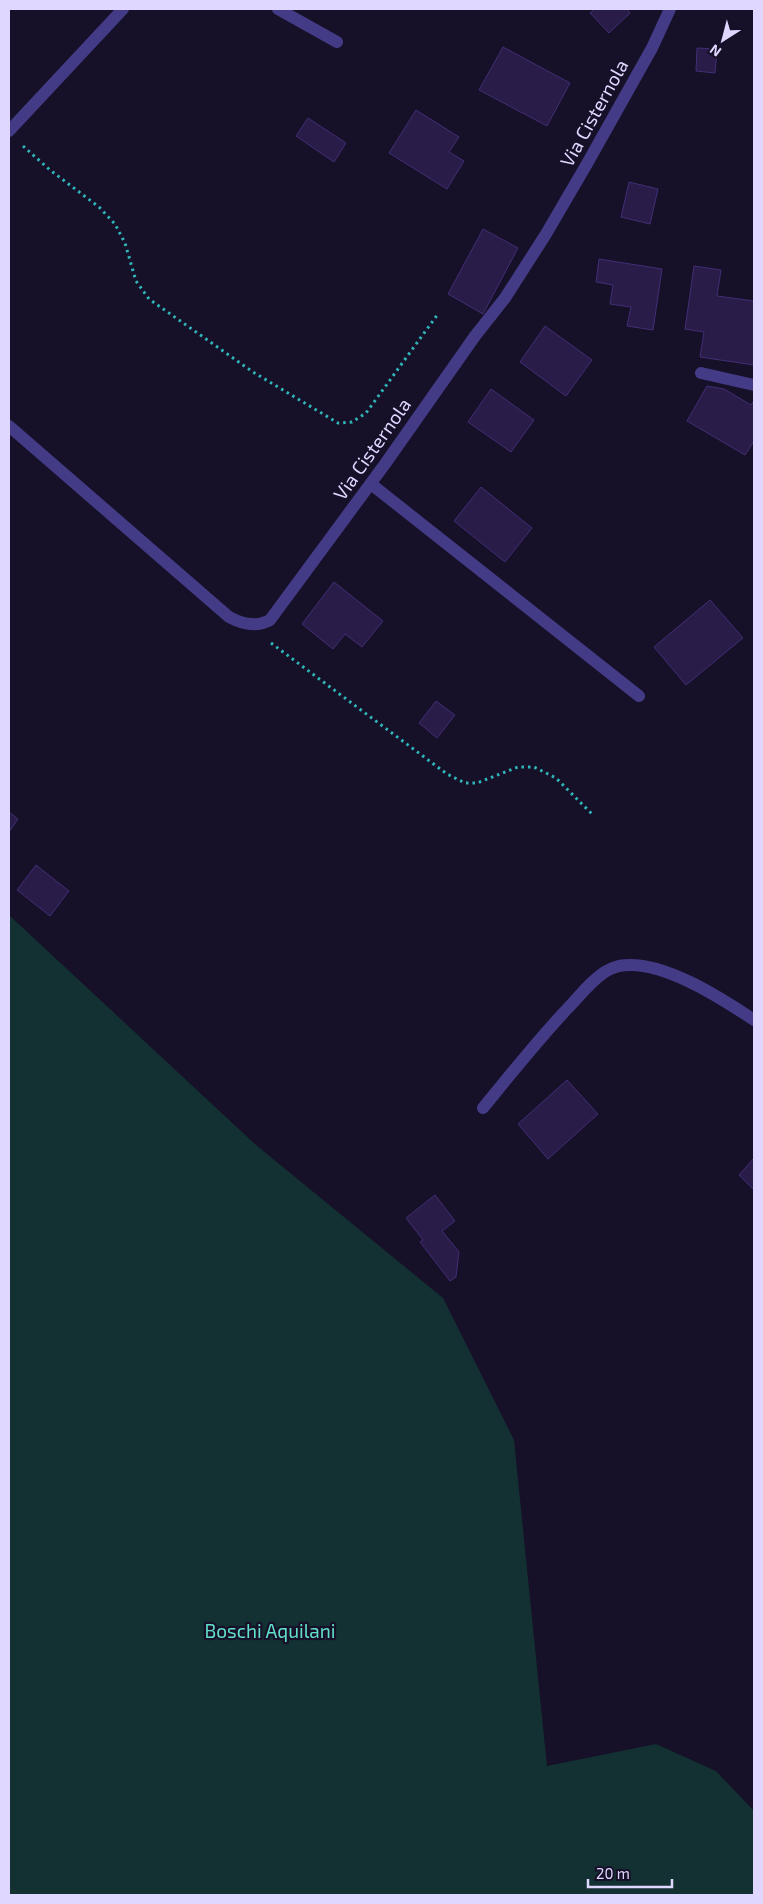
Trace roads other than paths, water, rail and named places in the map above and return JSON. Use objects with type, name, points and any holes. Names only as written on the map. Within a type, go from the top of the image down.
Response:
[{"type":"street","points":[[9,131],[123,9]]},
{"type":"street","points":[[278,9],[337,42]]},
{"type":"street","name":"Via Cisternola","points":[[9,426],[229,617],[247,624],[261,624],[273,616],[371,484],[475,336],[505,298],[546,234],[588,162],[652,48],[670,9]]},
{"type":"street","points":[[701,374],[754,384]]},
{"type":"street","points":[[371,484],[639,696]]},
{"type":"street","points":[[483,1108],[557,1020],[597,978],[613,968],[638,965],[660,970],[705,990],[754,1020]]},
{"type":"park label","name":"Boschi Aquilani","points":[[270,1631]]}]
